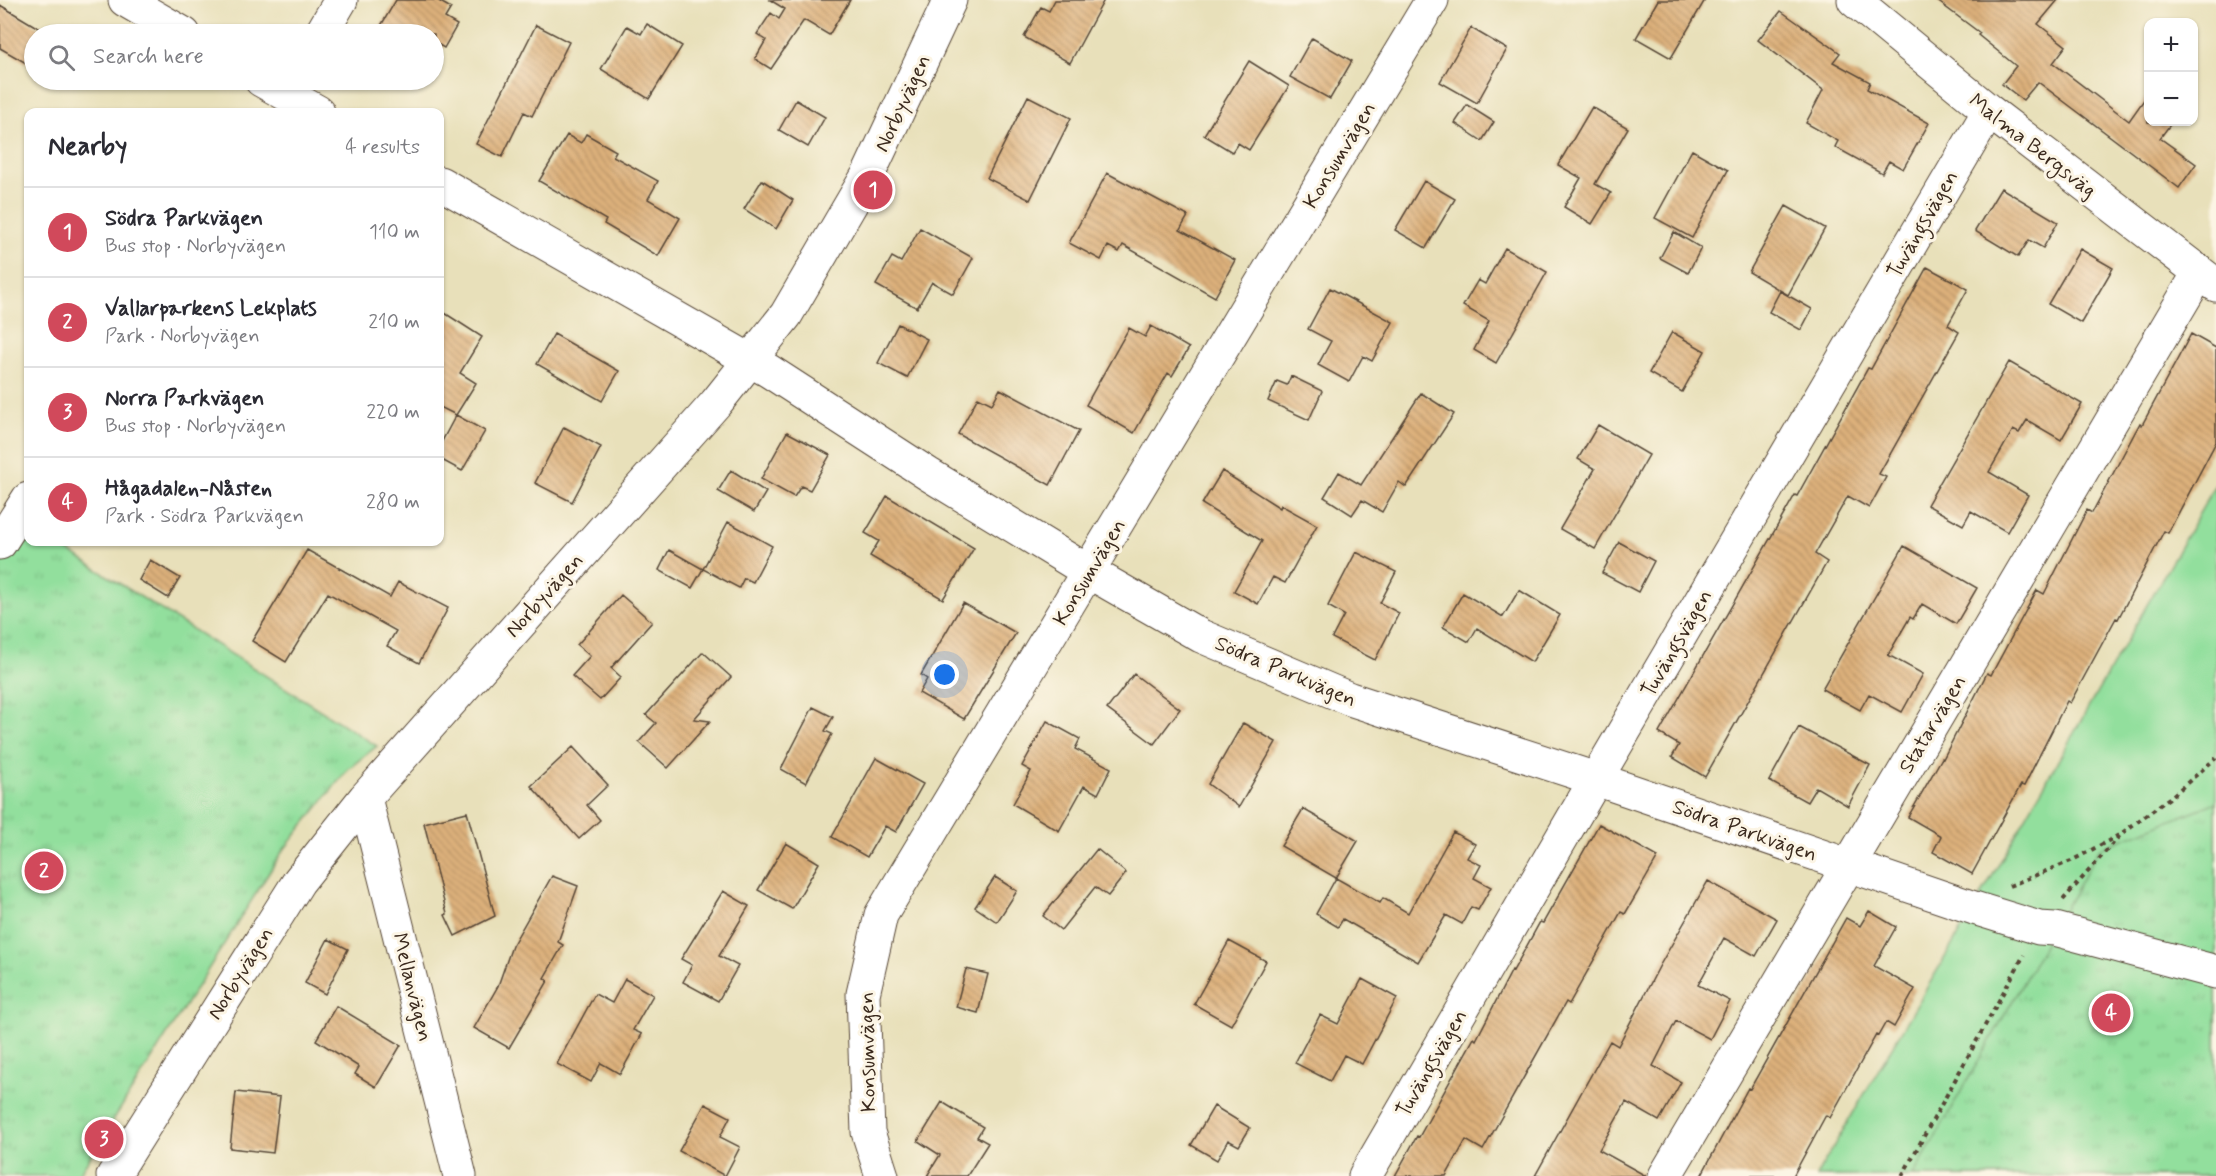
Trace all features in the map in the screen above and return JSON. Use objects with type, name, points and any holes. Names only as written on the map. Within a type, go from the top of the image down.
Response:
[{"type":"street","points":[[125,0],[167,24]]},
{"type":"street","points":[[327,24],[341,0]]},
{"type":"street","name":"Norbyvägen","points":[[113,1176],[299,881],[364,798],[716,403],[786,315],[869,173],[950,0]]},
{"type":"street","name":"Konsumvägen","points":[[882,1176],[868,1132],[863,994],[881,915],[1432,0]]},
{"type":"street","name":"Malma Bergsväg","points":[[1854,0],[1989,111],[2208,279]]},
{"type":"street","points":[[280,92],[310,108]]},
{"type":"street","name":"Tuvängsvägen","points":[[1365,1176],[1989,111]]},
{"type":"street","name":"Södra Parkvägen","points":[[444,185],[751,361],[928,474],[1089,572],[1201,636],[1350,699],[1596,779],[1974,908],[2039,928],[2055,929],[2216,972]]},
{"type":"street","name":"Statarvägen","points":[[1665,1176],[1849,866],[2208,279]]},
{"type":"street","points":[[0,543],[24,505]]},
{"type":"street","name":"Mellanvägen","points":[[364,798],[460,1176]]},
{"type":"path","points":[[1974,908],[1999,891],[2071,861],[2122,833],[2172,796],[2216,758]]},
{"type":"path","points":[[1902,1176],[2039,928],[2122,833]]},
{"type":"green space","points":[[2216,484],[2216,1176],[1816,1176],[1974,908]]},
{"type":"green space","points":[[24,528],[24,546],[60,546],[377,746],[348,769],[282,852],[78,1176],[0,1176],[0,543]]},
{"type":"green space","points":[[2216,802],[2216,1176],[1913,1176],[2099,849]]},
{"type":"building","points":[[396,0],[437,0],[451,8],[445,18],[457,25],[444,48],[444,24],[382,24]]},
{"type":"building","points":[[770,0],[850,0],[829,35],[804,20],[771,69],[755,59],[766,40],[757,34],[771,13],[779,19],[785,9]]},
{"type":"building","points":[[1055,0],[1104,0],[1070,63],[1024,37],[1041,7],[1049,11]]},
{"type":"building","points":[[1658,0],[1705,0],[1671,58],[1636,38]]},
{"type":"building","points":[[1936,0],[2058,0],[2038,24],[2066,46],[2053,63],[2129,121],[2144,100],[2144,126],[2169,126],[2160,138],[2196,164],[2179,188],[2038,82],[2023,100],[2002,84],[2016,66],[1978,35],[1980,33]]},
{"type":"building","points":[[0,5],[32,24],[24,24],[24,62],[0,48]]},
{"type":"building","points":[[1781,11],[1840,53],[1833,62],[1870,82],[1867,89],[1929,123],[1903,169],[1889,161],[1882,173],[1835,147],[1838,141],[1806,123],[1823,90],[1758,40]]},
{"type":"building","points":[[647,24],[682,46],[649,99],[601,69],[627,26],[641,34]]},
{"type":"building","points":[[536,25],[569,42],[532,116],[524,112],[502,157],[476,144]]},
{"type":"building","points":[[1471,28],[1507,49],[1477,103],[1440,82]]},
{"type":"building","points":[[1312,38],[1352,61],[1330,99],[1290,77]]},
{"type":"building","points":[[1249,61],[1289,86],[1249,150],[1238,143],[1232,152],[1204,135]]},
{"type":"building","points":[[1028,96],[1071,118],[1030,200],[987,178]]},
{"type":"building","points":[[796,100],[825,117],[808,147],[779,130]]},
{"type":"building","points":[[1467,105],[1494,122],[1482,141],[1455,123]]},
{"type":"building","points":[[1592,107],[1628,128],[1595,184],[1611,193],[1592,224],[1564,207],[1581,178],[1558,165]]},
{"type":"building","points":[[586,134],[616,151],[613,156],[658,181],[648,199],[680,218],[658,256],[604,224],[606,220],[539,181],[567,135],[581,143]]},
{"type":"building","points":[[1692,150],[1728,170],[1692,238],[1655,218]]},
{"type":"building","points":[[1107,173],[1188,216],[1180,230],[1235,260],[1215,297],[1123,245],[1119,252],[1108,246],[1101,260],[1069,243]]},
{"type":"building","points":[[762,180],[793,200],[776,229],[744,209]]},
{"type":"building","points":[[1424,181],[1455,199],[1426,248],[1395,230]]},
{"type":"building","points":[[2001,188],[2058,222],[2043,248],[2029,240],[2018,257],[1975,231]]},
{"type":"building","points":[[1786,206],[1825,228],[1788,295],[1749,272]]},
{"type":"building","points":[[920,228],[973,258],[953,294],[932,282],[917,308],[876,285],[892,257],[901,262]]},
{"type":"building","points":[[1674,232],[1701,248],[1688,273],[1660,258]]},
{"type":"building","points":[[1505,248],[1547,272],[1496,363],[1474,350],[1489,321],[1463,306],[1478,280],[1485,284]]},
{"type":"building","points":[[2080,249],[2113,268],[2081,323],[2048,304]]},
{"type":"building","points":[[1927,267],[1968,289],[1948,325],[1959,332],[1879,474],[1886,477],[1869,508],[1848,496],[1815,554],[1827,562],[1705,777],[1672,757],[1679,745],[1659,733],[1795,495],[1797,496],[1868,368],[1871,369]]},
{"type":"building","points":[[1330,288],[1393,322],[1372,361],[1363,356],[1349,382],[1318,365],[1331,341],[1308,329]]},
{"type":"building","points":[[1780,291],[1812,309],[1801,330],[1769,312]]},
{"type":"building","points":[[444,313],[482,337],[460,373],[476,383],[456,415],[444,409]]},
{"type":"building","points":[[898,324],[927,339],[907,378],[878,363]]},
{"type":"building","points":[[1151,326],[1189,348],[1172,376],[1168,373],[1134,433],[1086,405],[1129,328],[1145,337]]},
{"type":"building","points":[[1672,332],[1705,351],[1682,392],[1649,373]]},
{"type":"building","points":[[554,334],[619,371],[602,401],[537,364]]},
{"type":"building","points":[[2191,334],[2216,348],[2216,442],[2168,533],[2164,531],[2118,619],[2116,618],[2070,703],[2067,701],[2024,786],[2021,785],[1972,874],[1933,852],[1941,836],[1908,817],[1943,759],[1987,673],[1991,675],[2037,590],[2044,594],[2087,510],[2092,513]]},
{"type":"building","points":[[2009,362],[2082,404],[2061,440],[2027,420],[2019,433],[2013,430],[1989,472],[2028,495],[2007,532],[1971,511],[1963,525],[1927,505]]},
{"type":"building","points":[[1291,376],[1322,391],[1309,420],[1268,401],[1277,381],[1287,385]]},
{"type":"building","points":[[1000,389],[1079,431],[1050,485],[958,434],[978,397],[992,404]]},
{"type":"building","points":[[1421,393],[1454,414],[1406,487],[1399,482],[1382,512],[1362,500],[1352,515],[1324,497],[1339,472],[1361,485]]},
{"type":"building","points":[[456,415],[485,431],[462,471],[444,461],[444,438]]},
{"type":"building","points":[[1598,425],[1649,455],[1595,549],[1560,529],[1595,469],[1578,459]]},
{"type":"building","points":[[564,427],[601,447],[572,502],[535,483]]},
{"type":"building","points":[[787,432],[830,455],[810,490],[801,486],[794,497],[761,479]]},
{"type":"building","points":[[731,470],[766,492],[754,512],[718,491]]},
{"type":"building","points":[[1222,471],[1280,508],[1281,505],[1317,525],[1285,583],[1273,577],[1258,604],[1234,591],[1262,541],[1202,504]]},
{"type":"building","points":[[887,496],[974,548],[943,599],[870,556],[879,541],[865,533]]},
{"type":"building","points":[[728,522],[772,546],[753,582],[744,578],[739,588],[703,569]]},
{"type":"building","points":[[1619,542],[1654,561],[1638,592],[1602,573]]},
{"type":"building","points":[[1904,546],[1977,588],[1956,624],[1922,604],[1913,619],[1910,617],[1888,655],[1923,674],[1902,712],[1869,694],[1860,710],[1822,689]]},
{"type":"building","points":[[307,550],[390,597],[398,582],[448,608],[419,663],[387,646],[396,631],[328,593],[286,662],[252,641]]},
{"type":"building","points":[[669,550],[703,569],[692,588],[659,570]]},
{"type":"building","points":[[1356,552],[1396,572],[1380,603],[1399,613],[1375,660],[1332,638],[1344,615],[1328,606]]},
{"type":"building","points":[[150,560],[180,578],[168,598],[139,580]]},
{"type":"building","points":[[1519,590],[1560,615],[1532,662],[1477,628],[1469,642],[1443,627],[1463,593],[1503,617]]},
{"type":"building","points":[[621,595],[652,622],[611,668],[621,677],[600,700],[572,676],[590,656],[577,645]]},
{"type":"building","points":[[963,603],[1016,633],[964,719],[919,693],[927,679],[921,675]]},
{"type":"building","points":[[703,652],[731,677],[694,719],[710,721],[668,768],[639,742],[656,723],[646,715]]},
{"type":"building","points":[[1134,674],[1180,709],[1154,744],[1107,709]]},
{"type":"building","points":[[813,707],[833,717],[825,731],[832,734],[806,783],[781,769]]},
{"type":"building","points":[[1047,721],[1080,739],[1075,749],[1111,768],[1098,794],[1084,786],[1059,831],[1013,804],[1031,771],[1022,766]]},
{"type":"building","points":[[1243,723],[1276,742],[1239,807],[1208,784]]},
{"type":"building","points":[[1799,727],[1870,765],[1848,806],[1816,787],[1807,802],[1769,781]]},
{"type":"building","points":[[573,747],[608,785],[587,805],[600,820],[579,839],[531,786]]},
{"type":"building","points":[[876,758],[923,784],[896,832],[885,826],[867,857],[832,837]]},
{"type":"building","points":[[1303,809],[1358,841],[1336,878],[1281,846]]},
{"type":"building","points":[[467,812],[495,916],[455,936],[445,915],[447,914],[424,823]]},
{"type":"building","points":[[1599,824],[1658,857],[1646,878],[1625,914],[1621,912],[1569,1004],[1566,1002],[1483,1150],[1466,1140],[1446,1176],[1395,1176],[1474,1038],[1476,1040],[1512,970],[1540,922],[1543,923]]},
{"type":"building","points":[[1453,832],[1475,844],[1467,858],[1481,865],[1474,878],[1491,887],[1478,910],[1471,907],[1462,924],[1446,915],[1418,962],[1343,919],[1338,927],[1316,914],[1336,878],[1380,903],[1383,898],[1408,913]]},
{"type":"building","points":[[786,843],[819,863],[792,909],[758,890]]},
{"type":"building","points":[[1097,849],[1126,873],[1108,896],[1095,887],[1061,930],[1043,916]]},
{"type":"building","points":[[552,876],[578,886],[558,942],[563,945],[544,978],[548,981],[509,1048],[474,1028],[498,986],[512,946]]},
{"type":"building","points":[[995,877],[1017,891],[997,922],[975,907]]},
{"type":"building","points":[[1708,881],[1777,919],[1756,956],[1724,938],[1698,985],[1730,1001],[1710,1039],[1676,1021],[1653,1066],[1681,1082],[1659,1121],[1626,1102],[1599,1150],[1646,1176],[1535,1176],[1610,1041],[1618,1046],[1660,965]]},
{"type":"building","points":[[723,891],[749,906],[719,956],[738,966],[718,1001],[683,982],[692,965],[681,959]]},
{"type":"building","points":[[1869,911],[1896,927],[1874,966],[1915,989],[1894,1027],[1886,1022],[1878,1036],[1876,1035],[1830,1118],[1826,1115],[1793,1176],[1701,1176],[1748,1088],[1750,1089],[1846,918],[1860,926]]},
{"type":"building","points":[[328,939],[348,949],[325,994],[305,983]]},
{"type":"building","points":[[1229,941],[1266,961],[1231,1025],[1194,1004]]},
{"type":"building","points":[[966,969],[988,974],[978,1013],[956,1007]]},
{"type":"building","points":[[625,979],[653,995],[633,1030],[642,1034],[620,1074],[601,1063],[591,1082],[557,1064],[595,994],[612,1003]]},
{"type":"building","points":[[1362,979],[1397,998],[1362,1064],[1344,1055],[1330,1081],[1295,1063],[1320,1015],[1338,1024]]},
{"type":"building","points":[[336,1006],[401,1045],[376,1087],[355,1074],[359,1067],[316,1040]]},
{"type":"building","points":[[236,1092],[280,1097],[273,1153],[230,1148]]},
{"type":"building","points":[[942,1102],[983,1127],[977,1137],[988,1143],[967,1176],[927,1176],[940,1155],[918,1141]]},
{"type":"building","points":[[705,1104],[730,1117],[720,1137],[740,1147],[725,1176],[679,1151]]},
{"type":"building","points":[[1214,1106],[1250,1128],[1239,1146],[1228,1140],[1217,1160],[1191,1145]]},
{"type":"place","name":"Södra Parkvägen","points":[[873,190]]},
{"type":"place","name":"Vallarparkens Lekplats","points":[[44,871]]},
{"type":"place","name":"Hågadalen-Nåsten","points":[[2111,1013]]},
{"type":"place","name":"Norra Parkvägen","points":[[104,1139]]}]
